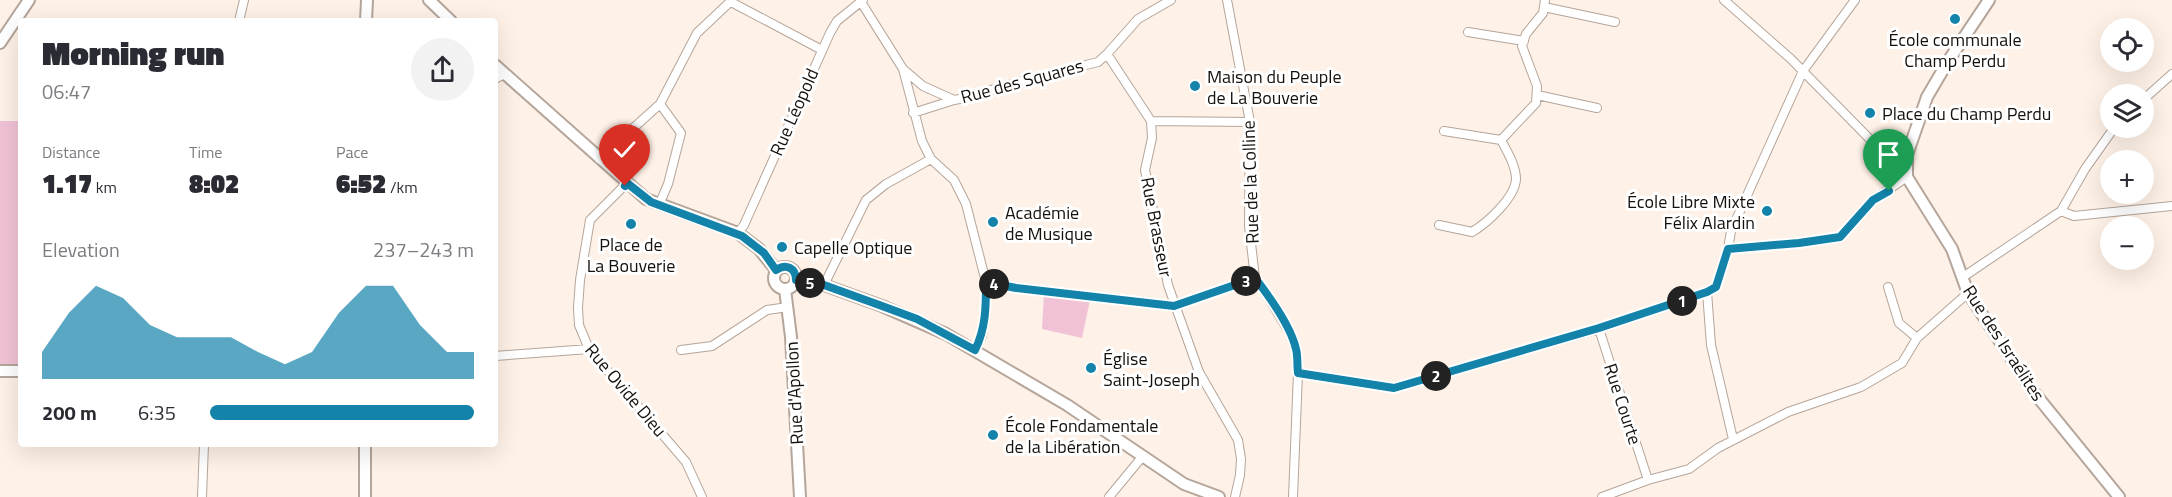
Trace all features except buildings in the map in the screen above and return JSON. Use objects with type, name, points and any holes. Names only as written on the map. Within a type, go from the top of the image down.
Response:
[{"type":"street","points":[[0,43],[29,0]]},
{"type":"street","points":[[240,18],[244,0]]},
{"type":"street","points":[[366,18],[367,0]]},
{"type":"street","name":"Rue des Squares","points":[[862,1],[903,69],[923,86],[954,100],[977,96],[999,87],[1098,62],[1138,19],[1171,0]]},
{"type":"street","name":"Rue de la Colline","points":[[1227,0],[1250,122],[1249,226],[1255,278],[1289,332],[1297,350],[1293,497]]},
{"type":"street","points":[[1724,0],[1803,71],[1908,177]]},
{"type":"street","points":[[1298,373],[1394,388],[1599,328],[1716,287],[1731,231],[1803,71],[1855,0]]},
{"type":"street","points":[[1908,177],[1907,154],[1927,97],[1989,0]]},
{"type":"street","points":[[599,159],[660,104],[697,33],[731,1],[822,50]]},
{"type":"street","name":"Rue Léopold","points":[[738,233],[744,225],[837,21],[862,1]]},
{"type":"street","points":[[434,2],[448,18]]},
{"type":"street","points":[[1501,140],[1536,103],[1537,86],[1522,46],[1526,34],[1543,13],[1544,3],[1616,22]]},
{"type":"street","points":[[1468,32],[1524,41]]},
{"type":"street","points":[[1107,54],[1151,121],[1250,122]]},
{"type":"street","points":[[903,69],[922,141],[931,159],[954,180],[966,204],[986,282],[986,311],[982,336],[975,350]]},
{"type":"street","points":[[2154,90],[2172,74]]},
{"type":"street","points":[[500,76],[647,200],[738,233],[757,246],[776,270]]},
{"type":"street","points":[[1537,95],[1597,108]]},
{"type":"street","points":[[913,113],[954,100]]},
{"type":"street","points":[[659,205],[668,184],[681,133],[660,104]]},
{"type":"street","name":"Rue Brasseur","points":[[1151,121],[1152,138],[1145,170],[1168,285],[1199,372],[1238,440],[1241,459],[1235,497]]},
{"type":"street","points":[[1444,131],[1501,140]]},
{"type":"street","points":[[1963,277],[2061,211],[2085,169],[2107,138]]},
{"type":"street","points":[[1439,225],[1472,232],[1485,224],[1507,200],[1516,182],[1515,170],[1501,140]]},
{"type":"street","points":[[824,285],[866,200],[886,184],[931,159]]},
{"type":"street","points":[[1728,249],[1840,237],[1873,200],[1908,177]]},
{"type":"street","name":"Rue des Israélites","points":[[1908,177],[1952,249],[1968,293],[2032,390],[2119,497]]},
{"type":"street","name":"Rue Ovide Dieu","points":[[627,183],[590,220],[580,280],[579,325],[589,349],[686,462],[702,497]]},
{"type":"street","points":[[2061,211],[2074,216],[2172,206]]},
{"type":"street","points":[[783,267],[790,268],[795,272],[796,280],[792,287],[785,289],[775,283],[773,276],[776,270],[783,267]]},
{"type":"street","points":[[986,282],[1016,288],[1174,306],[1255,278]]},
{"type":"street","points":[[796,280],[824,285],[917,319],[975,350],[1086,417],[1142,458],[1184,484],[1219,497]]},
{"type":"street","points":[[1888,287],[1899,323],[1917,338]]},
{"type":"street","name":"Rue d'Apollon","points":[[785,289],[791,337],[800,497]]},
{"type":"street","points":[[1707,292],[1711,345],[1733,439]]},
{"type":"street","points":[[1602,497],[1648,480],[1689,469],[1733,439],[1788,412],[1862,387],[1902,363],[1917,338],[1968,293]]},
{"type":"street","points":[[681,350],[712,346],[767,310],[788,307]]},
{"type":"street","name":"Rue Courte","points":[[1599,328],[1648,480]]},
{"type":"street","points":[[498,356],[589,349]]},
{"type":"street","points":[[0,371],[18,371]]},
{"type":"street","points":[[202,497],[204,447]]},
{"type":"street","points":[[364,497],[365,447]]},
{"type":"street","points":[[1109,497],[1142,458]]},
{"type":"shaded area","points":[[0,121],[18,121],[18,367],[0,367]]},
{"type":"shaded area","points":[[1044,294],[1090,300],[1082,338],[1042,329]]},
{"type":"place","name":"École communale Champ Perdu","points":[[1955,19]]},
{"type":"place","name":"Maison du Peuple de La Bouverie","points":[[1195,86]]},
{"type":"place","name":"Place du Champ Perdu","points":[[1870,113]]},
{"type":"place","name":"École Libre Mixte Félix Alardin","points":[[1767,211]]},
{"type":"place","name":"Académie de Musique","points":[[993,222]]},
{"type":"place","name":"Place de La Bouverie","points":[[631,224]]},
{"type":"place","name":"Capelle Optique","points":[[782,247]]},
{"type":"place","name":"Église Saint-Joseph","points":[[1091,368]]},
{"type":"place","name":"École Fondamentale de la Libération","points":[[993,435]]},
{"type":"route","points":[[625,186],[627,183],[651,202],[738,233],[757,246],[776,270],[787,267],[795,272],[796,280],[824,285],[917,319],[975,350],[982,336],[986,311],[986,282],[1016,288],[1174,306],[1255,278],[1289,332],[1297,350],[1298,373],[1394,388],[1599,328],[1707,292],[1716,287],[1728,249],[1840,237],[1873,200],[1889,191]]}]
